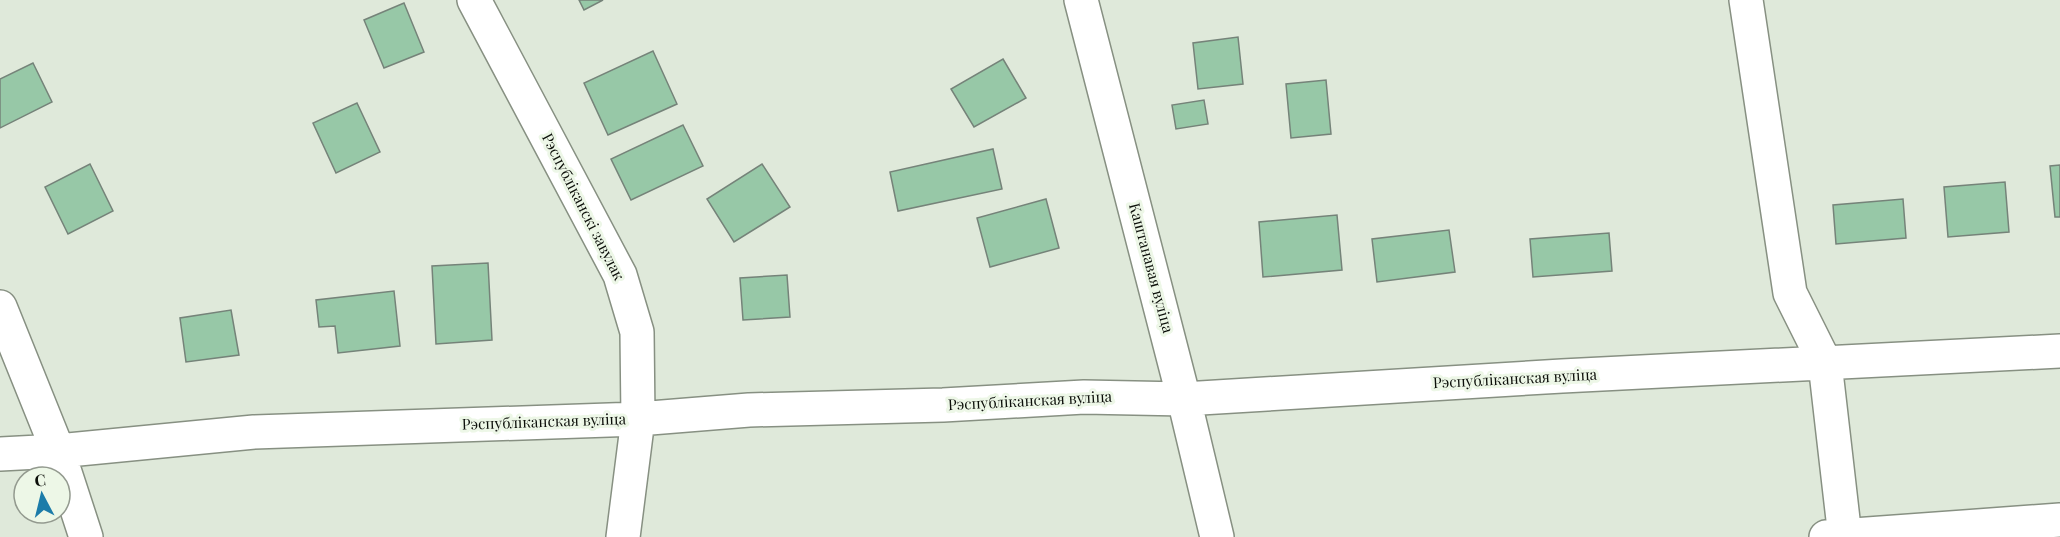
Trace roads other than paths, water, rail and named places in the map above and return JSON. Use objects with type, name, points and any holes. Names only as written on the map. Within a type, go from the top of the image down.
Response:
[{"type":"street","name":"Рэспубліканскі завулак","points":[[474,0],[620,275],[637,332],[638,419],[623,537]]},
{"type":"street","name":"Каштанавая вуліца","points":[[1081,0],[1185,399],[1217,537]]},
{"type":"street","points":[[1746,0],[1790,293],[1825,363],[1839,537],[2060,520]]},
{"type":"street","points":[[0,308],[58,451],[86,537]]},
{"type":"street","name":"Рэспубліканская вуліца","points":[[0,454],[58,451],[254,432],[638,419],[749,410],[943,405],[1084,397],[1185,399],[2060,351]]}]
